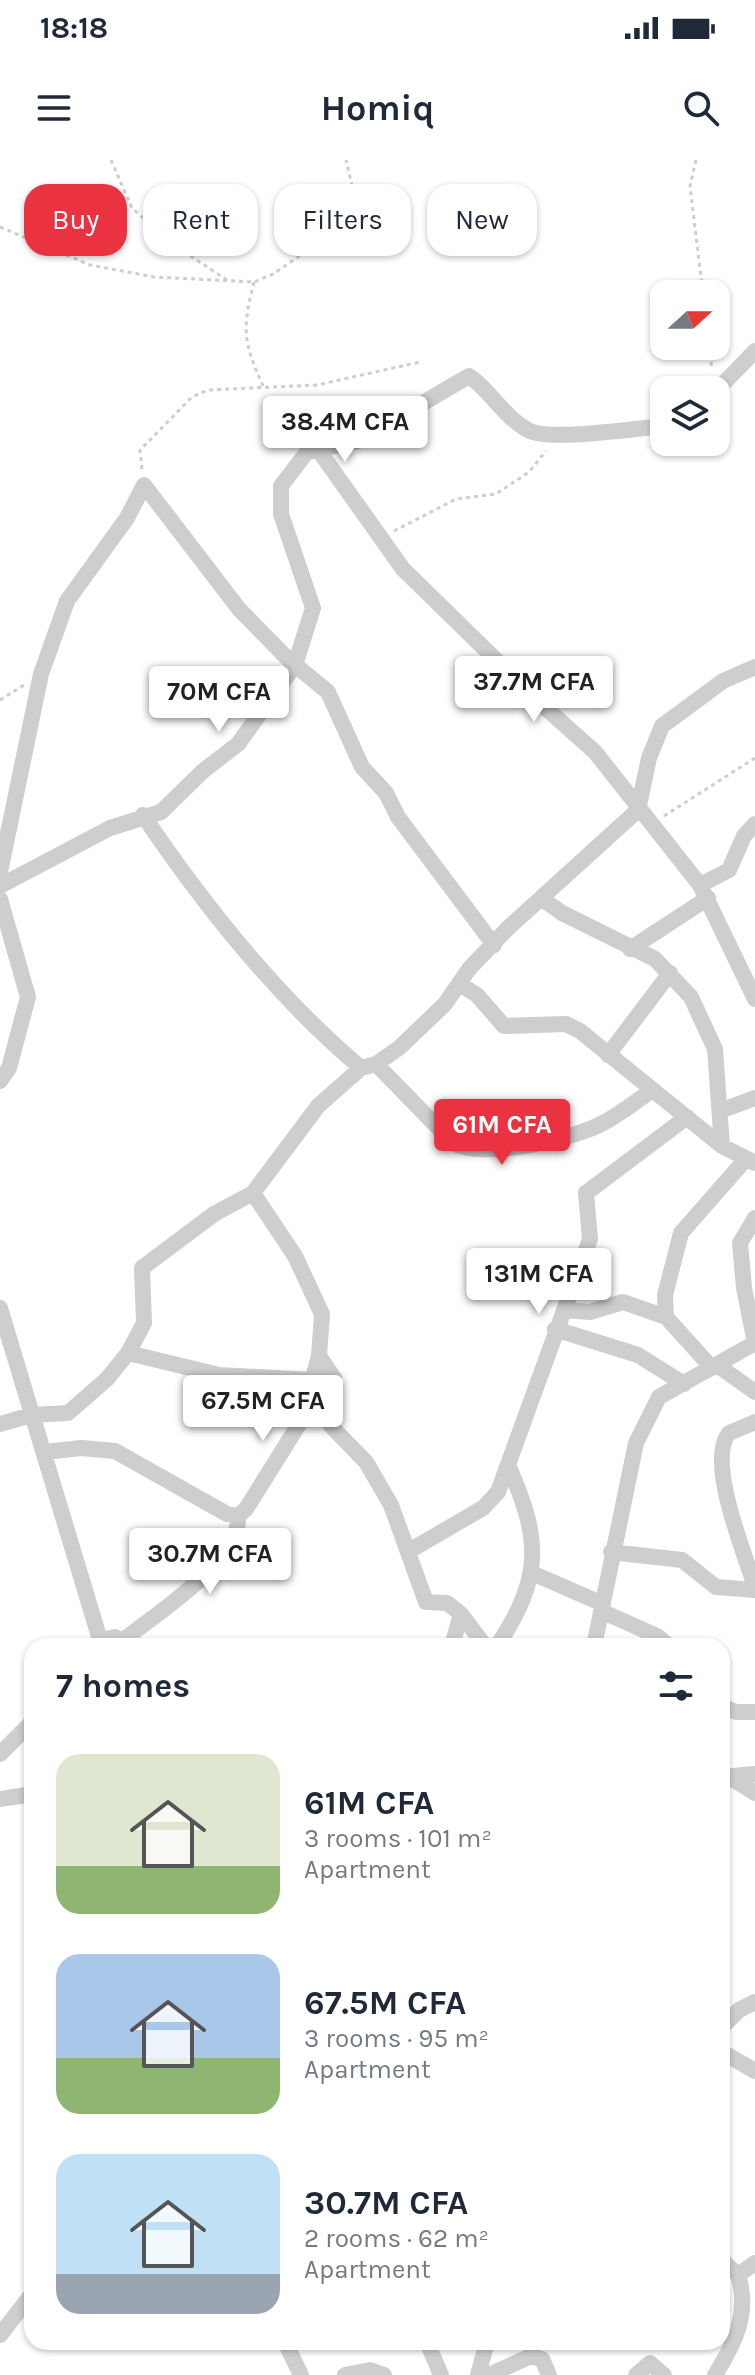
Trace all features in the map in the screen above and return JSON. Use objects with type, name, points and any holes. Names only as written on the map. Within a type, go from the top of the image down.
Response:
[{"type":"street","points":[[723,376],[755,351]]},
{"type":"street","points":[[0,886],[110,828],[143,815],[161,812],[203,771],[238,744],[295,665],[313,608],[281,514],[279,496],[281,486],[307,452],[358,441],[469,376],[529,431],[558,435],[650,427]]},
{"type":"street","points":[[317,448],[403,569],[540,703],[588,743],[704,891],[755,999]]},
{"type":"street","points":[[0,872],[41,674],[67,601],[127,518],[144,485],[239,609],[333,700],[362,767],[386,793],[398,817],[494,945]]},
{"type":"street","points":[[0,1424],[31,1415],[68,1413],[77,1408],[128,1353],[144,1323],[142,1268],[214,1214],[253,1193],[318,1106],[368,1066],[399,1048],[461,985],[469,969],[638,810],[649,758],[662,726],[723,681],[755,667]]},
{"type":"street","points":[[143,815],[186,879],[306,1018],[368,1066],[453,1143],[464,1149],[527,1144],[579,1134],[604,1123],[652,1090]]},
{"type":"street","points":[[630,949],[729,870],[744,836],[755,824]]},
{"type":"street","points":[[541,898],[630,949],[655,959],[691,997],[715,1049],[722,1146]]},
{"type":"street","points":[[0,899],[28,997],[9,1068],[0,1081]]},
{"type":"street","points":[[608,1055],[670,973]]},
{"type":"street","points":[[461,985],[477,995],[504,1026],[566,1024],[580,1031],[722,1146],[750,1161],[681,1233],[665,1295],[666,1317]]},
{"type":"street","points":[[720,1111],[755,1098]]},
{"type":"street","points":[[409,1551],[483,1508],[498,1492],[590,1239],[586,1193],[687,1117]]},
{"type":"street","points":[[238,1516],[246,1509],[301,1421],[319,1356],[322,1314],[295,1256],[253,1193]]},
{"type":"street","points":[[596,1638],[611,1552],[636,1443],[659,1397],[755,1343],[744,1288],[740,1243],[755,1218]]},
{"type":"street","points":[[564,1310],[590,1312],[623,1302],[666,1317],[714,1367],[755,1392]]},
{"type":"street","points":[[0,1308],[45,1452],[96,1638]]},
{"type":"street","points":[[555,1329],[638,1355],[684,1384]]},
{"type":"street","points":[[128,1353],[219,1375],[312,1380]]},
{"type":"street","points":[[319,1356],[334,1378],[327,1416],[331,1426],[366,1462],[391,1505],[426,1602],[447,1603],[461,1614],[479,1638]]},
{"type":"street","points":[[611,1552],[682,1560],[716,1587],[755,1589],[730,1513],[720,1456],[729,1433],[755,1422]]},
{"type":"street","points":[[45,1452],[81,1448],[115,1451],[227,1514],[238,1516]]},
{"type":"street","points":[[502,1638],[524,1602],[532,1573],[533,1531],[508,1465]]},
{"type":"street","points":[[130,1638],[226,1554],[239,1527],[238,1516]]},
{"type":"street","points":[[532,1573],[659,1638]]},
{"type":"street","points":[[454,1638],[461,1614]]},
{"type":"street","points":[[730,1709],[755,1712]]},
{"type":"street","points":[[0,1754],[24,1730]]},
{"type":"street","points":[[730,1777],[755,1774]]},
{"type":"street","points":[[730,1779],[755,1793]]},
{"type":"street","points":[[0,1799],[24,1795]]},
{"type":"street","points":[[730,2019],[755,2002]]},
{"type":"street","points":[[730,2057],[755,2071]]},
{"type":"street","points":[[738,2275],[755,2263]]},
{"type":"street","points":[[730,2268],[738,2275],[743,2290],[742,2326],[730,2348]]},
{"type":"street","points":[[0,2335],[24,2304]]},
{"type":"street","points":[[289,2350],[301,2375]]},
{"type":"street","points":[[430,2350],[441,2375]]},
{"type":"street","points":[[478,2375],[485,2350]]},
{"type":"street","points":[[715,2375],[729,2350]]},
{"type":"street","points":[[489,2375],[531,2356],[542,2359],[549,2375]]},
{"type":"street","points":[[636,2375],[650,2363],[664,2375]]},
{"type":"street","points":[[345,2375],[370,2370],[384,2375]]},
{"type":"path","points":[[111,160],[132,208],[171,243],[231,282]]},
{"type":"path","points":[[0,227],[90,265],[154,277],[254,282],[273,274],[336,231],[353,190],[346,160]]},
{"type":"path","points":[[696,160],[690,186],[701,280]]},
{"type":"path","points":[[254,282],[244,323],[249,353],[263,386]]},
{"type":"path","points":[[144,485],[140,450],[192,397],[208,390],[317,385],[420,362]]},
{"type":"path","points":[[383,539],[412,519],[456,499],[496,494],[529,472],[558,435]]},
{"type":"path","points":[[651,824],[755,758]]}]
